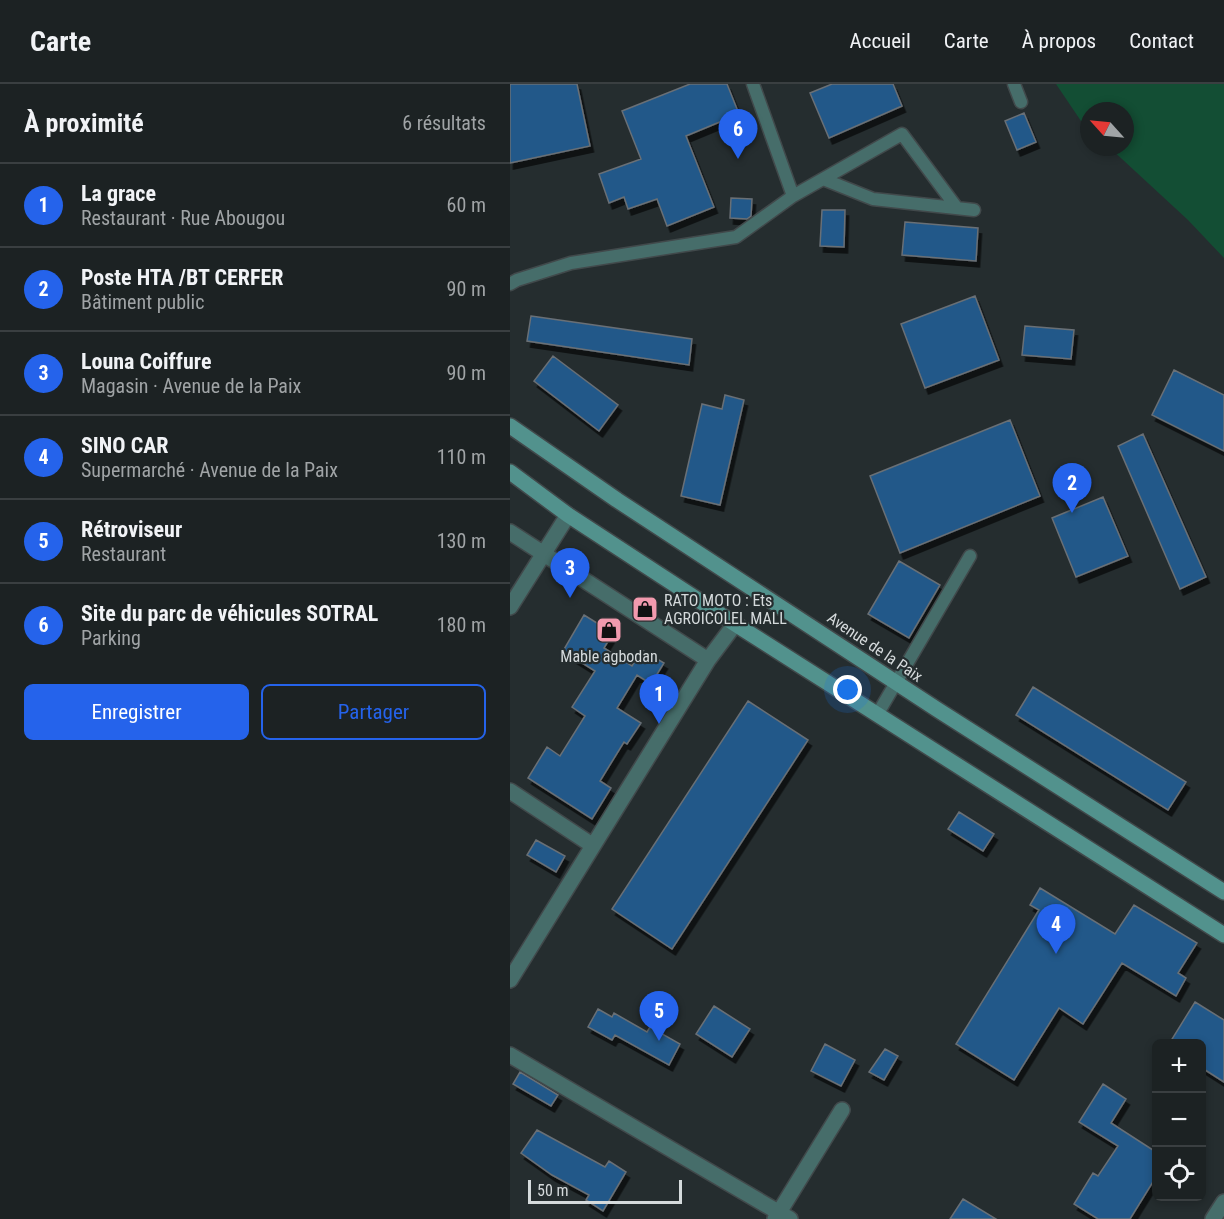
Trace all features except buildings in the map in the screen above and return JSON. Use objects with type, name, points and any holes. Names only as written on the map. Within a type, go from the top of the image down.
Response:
[{"type":"main road","name":"Avenue de la Paix","points":[[510,426],[617,500],[1224,892]]},
{"type":"main road","points":[[510,472],[568,514],[735,624],[1224,935]]},
{"type":"street","points":[[510,607],[568,514]]},
{"type":"street","points":[[510,531],[543,555],[708,660]]},
{"type":"street","points":[[510,980],[708,660],[735,624]]},
{"type":"street","points":[[510,791],[592,845]]},
{"type":"street","points":[[510,1055],[781,1217],[842,1110]]},
{"type":"street","points":[[1213,1219],[1224,1202]]},
{"type":"lane","points":[[753,84],[793,196]]},
{"type":"lane","points":[[1014,84],[1021,102]]},
{"type":"lane","points":[[510,284],[571,263],[736,237],[793,196],[902,134],[957,208]]},
{"type":"lane","points":[[823,179],[873,199],[974,210]]},
{"type":"lane","points":[[877,715],[970,556]]},
{"type":"green space","points":[[1056,84],[1224,84],[1224,258],[1188,220],[1119,156],[1134,156],[1134,102],[1080,102],[1080,120]]},
{"type":"place","name":"Site du parc de véhicules SOTRAL","points":[[738,159]]},
{"type":"place","name":"Poste HTA /BT CERFER","points":[[1072,513]]},
{"type":"place","name":"Louna Coiffure","points":[[570,598]]},
{"type":"place","name":"RATO MOTO : Ets AGROICOLEL MALL","points":[[645,609]]},
{"type":"place","name":"Mable agbodan","points":[[609,630]]},
{"type":"place","name":"La grace","points":[[659,724]]},
{"type":"place","name":"SINO CAR","points":[[1056,954]]},
{"type":"place","name":"Rétroviseur","points":[[659,1041]]}]
